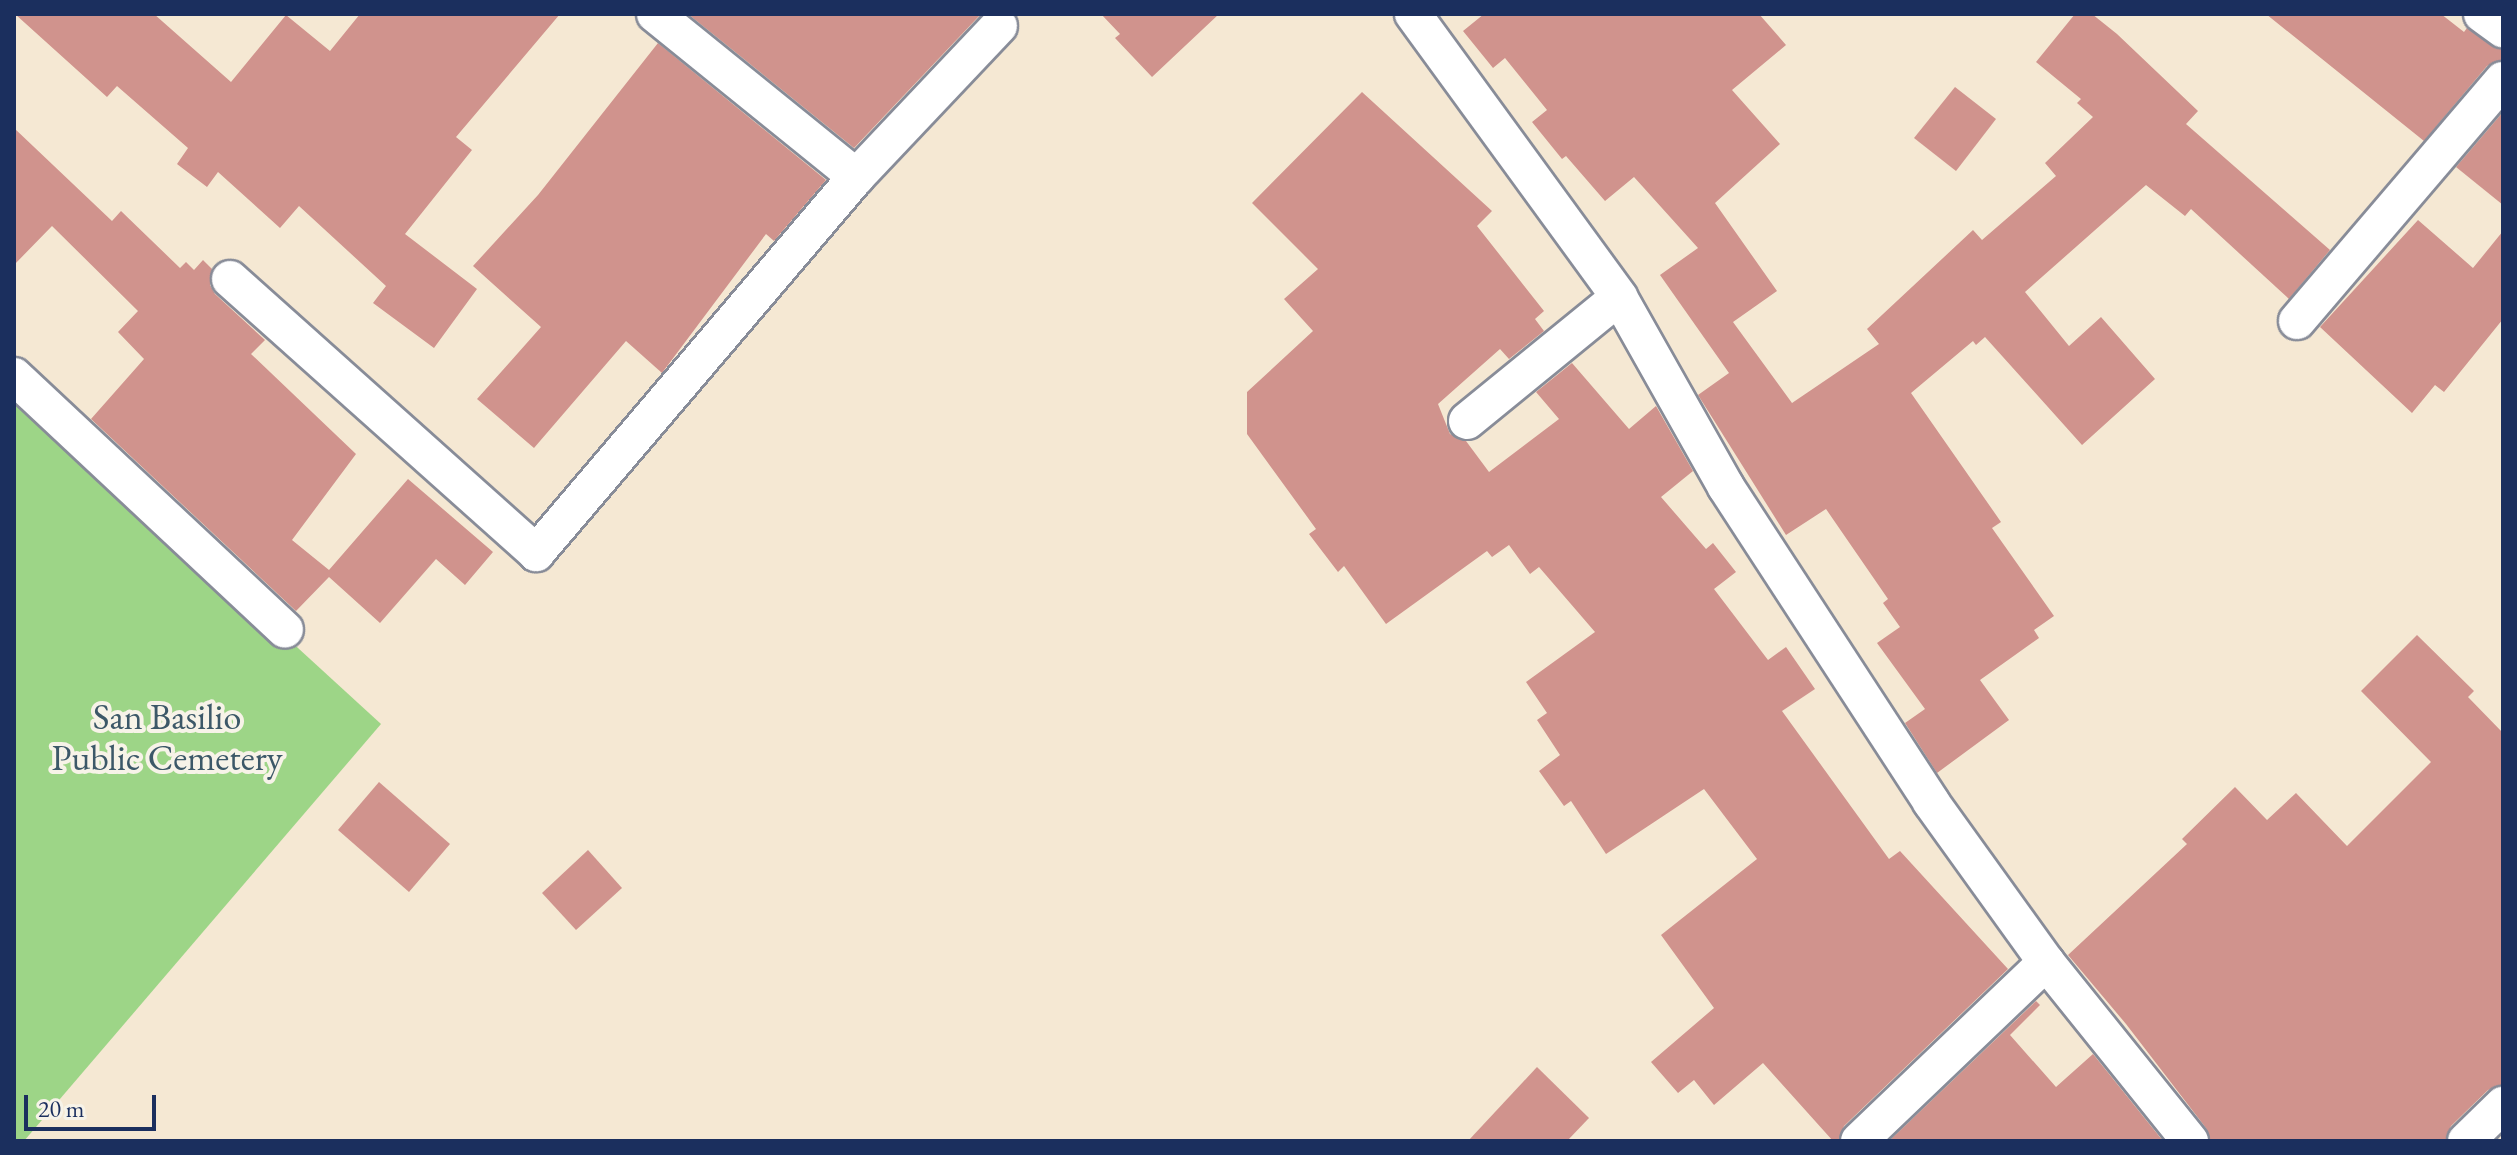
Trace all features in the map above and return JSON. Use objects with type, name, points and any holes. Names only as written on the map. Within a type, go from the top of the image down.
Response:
[{"type":"street","points":[[655,14],[856,177]]},
{"type":"street","points":[[1413,14],[1619,297],[1726,487],[1931,802],[2046,962],[2190,1141]]},
{"type":"street","points":[[2482,14],[2503,29]]},
{"type":"street","points":[[230,279],[536,553],[856,177],[999,26]]},
{"type":"street","points":[[2297,321],[2503,80]]},
{"type":"street","points":[[1467,421],[1619,297]]},
{"type":"street","points":[[14,376],[285,630]]},
{"type":"street","points":[[1859,1141],[2046,962]]},
{"type":"street","points":[[2466,1141],[2503,1105]]},
{"type":"green space","name":"San Basilio Public Cemetery","points":[[14,388],[381,724],[24,1141],[14,1141]]},
{"type":"building","points":[[15,14],[154,14],[231,82],[286,15],[330,51],[360,14],[560,14],[456,137],[472,150],[405,234],[477,289],[434,348],[373,303],[386,286],[299,206],[280,228],[218,172],[207,187],[177,164],[188,148],[117,86],[107,97]]},
{"type":"building","points":[[688,14],[981,14],[854,148]]},
{"type":"building","points":[[1101,14],[1219,14],[1152,77],[1115,38],[1120,34]]},
{"type":"building","points":[[1484,14],[1759,14],[1786,45],[1732,90],[1780,144],[1715,203],[1777,291],[1733,322],[1792,403],[1879,344],[1867,329],[1973,230],[1982,240],[2056,176],[2045,163],[2093,117],[2077,103],[2081,99],[2036,62],[2075,14],[2092,14],[2117,34],[2198,111],[2186,124],[2330,250],[2289,299],[2191,209],[2185,216],[2146,185],[2025,292],[2069,346],[2101,317],[2155,379],[2082,445],[1985,337],[1976,345],[1973,341],[1911,393],[2001,522],[1992,528],[2054,616],[2034,630],[2039,638],[1980,680],[2009,720],[1937,773],[1905,723],[1925,709],[1877,643],[1900,627],[1883,603],[1888,599],[1826,509],[1786,535],[1698,395],[1729,373],[1660,275],[1698,248],[1634,177],[1605,201],[1566,156],[1562,159],[1532,122],[1547,110],[1505,58],[1493,68],[1463,31]]},
{"type":"building","points":[[2266,14],[2441,14],[2464,32],[2467,28],[2503,50],[2503,60],[2487,66],[2424,141]]},
{"type":"building","points":[[658,43],[826,180],[774,241],[766,234],[662,373],[626,341],[534,448],[477,399],[541,327],[473,266],[538,195]]},
{"type":"building","points":[[1955,87],[1996,119],[1956,171],[1914,138]]},
{"type":"building","points":[[1362,92],[1492,211],[1477,226],[1544,311],[1535,319],[1544,331],[1509,359],[1500,349],[1438,404],[1450,434],[1466,441],[1489,472],[1559,419],[1536,392],[1572,363],[1629,429],[1656,406],[1693,471],[1661,497],[1706,549],[1713,543],[1736,572],[1714,589],[1768,660],[1786,647],[1815,689],[1782,711],[1889,859],[1900,851],[2008,969],[1844,1126],[1839,1141],[1833,1141],[1763,1063],[1714,1105],[1694,1080],[1678,1093],[1651,1062],[1714,1008],[1661,935],[1757,859],[1704,789],[1606,854],[1571,801],[1564,806],[1539,771],[1560,755],[1537,720],[1547,713],[1526,682],[1595,632],[1539,567],[1530,574],[1509,545],[1492,557],[1487,551],[1386,624],[1344,566],[1338,572],[1309,534],[1316,529],[1247,434],[1247,392],[1313,331],[1284,299],[1318,269],[1252,203]]},
{"type":"building","points":[[2503,112],[2503,205],[2456,167]]},
{"type":"building","points":[[14,128],[112,221],[121,211],[180,268],[186,262],[194,270],[203,260],[212,269],[210,285],[215,294],[265,340],[251,354],[356,454],[292,540],[329,570],[408,479],[493,552],[465,585],[436,559],[380,623],[329,577],[296,611],[91,419],[144,359],[118,332],[138,311],[52,226],[14,265]]},
{"type":"building","points":[[2418,220],[2473,268],[2503,231],[2503,319],[2444,392],[2435,385],[2412,413],[2320,327]]},
{"type":"building","points":[[2417,635],[2474,691],[2468,697],[2503,733],[2503,1085],[2488,1090],[2451,1126],[2446,1141],[2210,1141],[2206,1128],[2068,955],[2187,844],[2182,839],[2235,787],[2267,820],[2296,793],[2347,846],[2431,762],[2361,691]]},
{"type":"building","points":[[379,782],[450,844],[409,892],[338,830]]},
{"type":"building","points":[[588,850],[622,888],[576,930],[542,893]]},
{"type":"building","points":[[2036,1001],[2040,1005],[2010,1035],[2056,1087],[2093,1054],[2163,1141],[1889,1141]]},
{"type":"building","points":[[1537,1067],[1589,1118],[1567,1141],[1468,1141]]}]
